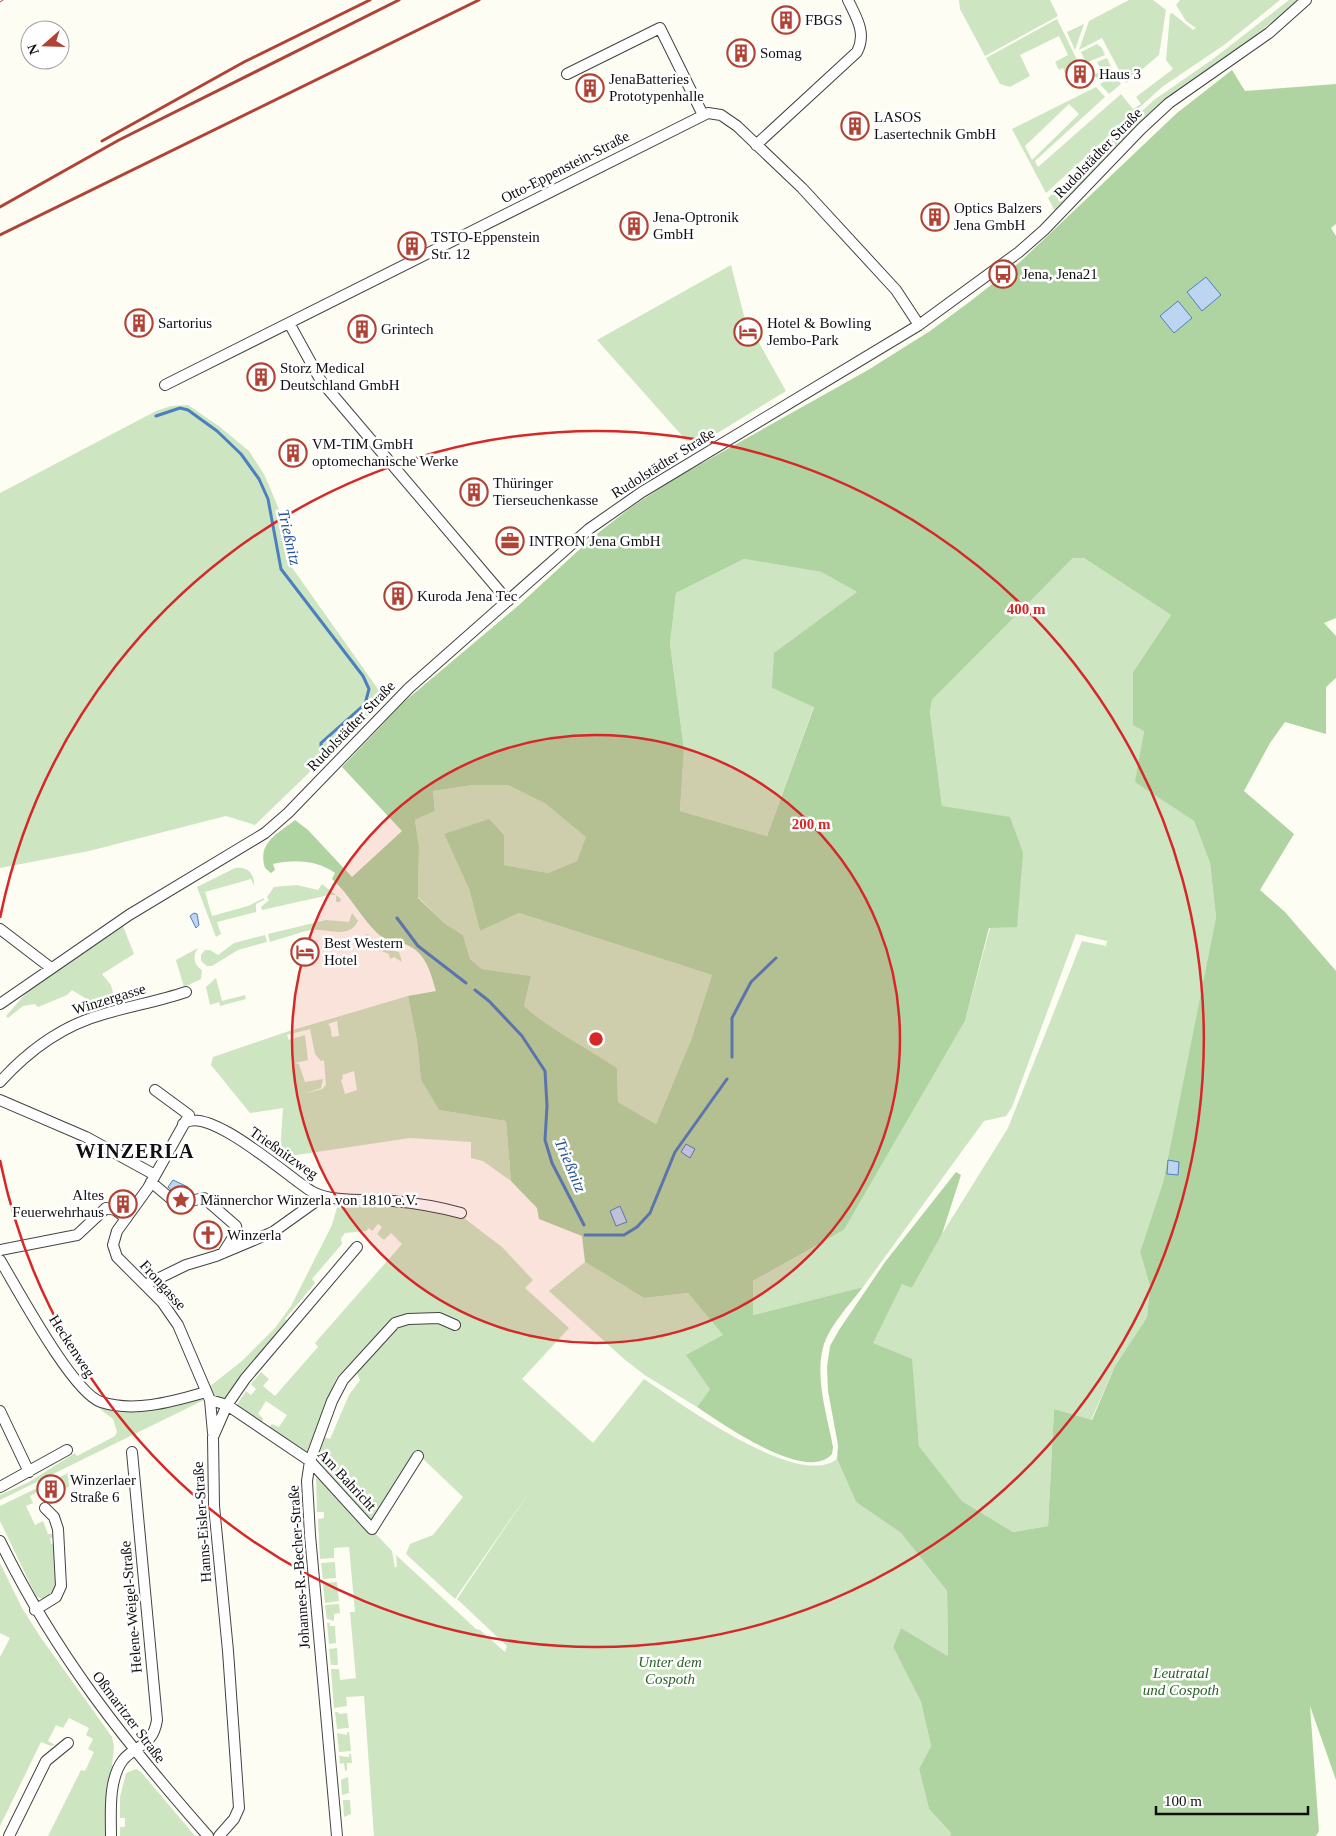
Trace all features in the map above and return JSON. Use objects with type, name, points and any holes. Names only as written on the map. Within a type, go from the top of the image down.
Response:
[{"type":"street","points":[[756,146],[857,52],[861,30],[848,0]]},
{"type":"street","name":"Rudolstädter Straße","points":[[0,1004],[128,914],[265,833],[288,813],[409,688],[589,530],[642,492],[919,325],[1019,252],[1044,230],[1141,129],[1169,104],[1269,33],[1306,0]]},
{"type":"street","points":[[567,74],[660,28],[703,114],[717,114],[729,120],[802,188],[896,290],[919,325]]},
{"type":"street","name":"Otto-Eppenstein-Straße","points":[[165,385],[703,114]]},
{"type":"street","points":[[289,323],[307,359],[326,387],[508,600]]},
{"type":"street","points":[[0,929],[51,968]]},
{"type":"street","name":"Winzergasse","points":[[0,1082],[50,1038],[76,1024],[104,1014],[186,992]]},
{"type":"street","points":[[153,1179],[189,1115],[155,1090]]},
{"type":"street","points":[[0,1100],[86,1137],[153,1179],[177,1204],[198,1198],[207,1200],[236,1226],[237,1231],[223,1254]]},
{"type":"street","name":"Trießnitzweg","points":[[184,1124],[191,1120],[199,1121],[230,1134],[268,1157],[304,1187],[322,1197],[416,1203],[461,1213]]},
{"type":"street","name":"Frongasse","points":[[153,1179],[113,1240],[113,1250],[117,1258],[162,1302],[178,1325],[208,1396],[214,1437]]},
{"type":"street","points":[[145,1285],[189,1264],[223,1254],[277,1229],[322,1197]]},
{"type":"street","points":[[0,1250],[77,1235],[105,1208],[115,1210],[126,1218]]},
{"type":"street","name":"Hanns-Eisler-Straße","points":[[219,1836],[234,1819],[238,1808],[228,1651],[214,1506],[214,1437],[227,1405],[245,1379],[357,1247]]},
{"type":"street","name":"Heckenweg","points":[[0,1260],[72,1377],[90,1396],[110,1404],[136,1406],[208,1396]]},
{"type":"street","name":"Johannes-R.-Becher-Straße","points":[[337,1836],[310,1535],[307,1481],[310,1461],[318,1434],[343,1380],[395,1323],[408,1319],[439,1318],[455,1325]]},
{"type":"street","points":[[208,1396],[227,1405]]},
{"type":"street","name":"Am Bahricht","points":[[227,1405],[310,1461],[372,1529],[418,1456]]},
{"type":"street","points":[[0,1411],[29,1472]]},
{"type":"street","points":[[0,1487],[67,1450]]},
{"type":"street","name":"Helene-Weigel-Straße","points":[[111,1836],[110,1805],[118,1768],[124,1758],[135,1752],[151,1736],[157,1720],[132,1452]]},
{"type":"street","points":[[35,1610],[56,1597],[61,1586],[58,1529],[54,1517],[45,1508]]},
{"type":"street","name":"Oßmaritzer Straße","points":[[0,1541],[35,1610],[76,1672],[135,1752],[208,1836]]},
{"type":"street","points":[[9,1836],[46,1761],[68,1743]]},
{"type":"green space","points":[[959,0],[1050,0],[1058,16],[985,56],[960,9]]},
{"type":"green space","points":[[1129,0],[1153,0],[1166,10],[1159,55],[1126,83],[1102,38],[1079,50],[1089,21]]},
{"type":"green space","points":[[1180,0],[1280,0],[1224,45],[1162,87],[1046,193],[1012,129],[1096,87],[1105,97],[1035,161],[1038,167],[1121,94],[1133,109],[1141,104],[1136,97],[1173,69],[1166,60],[1170,14],[1172,13],[1193,30],[1196,28],[1186,21],[1176,5]],"holes":[[[1069,104],[1079,114],[1032,160],[1025,146]]]},
{"type":"green space","points":[[1289,0],[1298,0],[1230,57],[1150,114],[1055,211],[1048,198],[1154,100],[1213,59]]},
{"type":"green space","points":[[1057,19],[1080,66],[1065,73],[1063,68],[1059,70],[1055,62],[1068,55],[1059,36],[1020,55],[1030,76],[1010,87],[1000,84],[986,58]]},
{"type":"green space","points":[[1084,24],[1075,50],[1067,32]]},
{"type":"green space","points":[[1097,44],[1102,48],[1105,55],[1086,63],[1081,52]]},
{"type":"green space","points":[[1107,58],[1113,71],[1098,79],[1093,75],[1101,71],[1097,62]]},
{"type":"green space","name":"Leutratal und Cospoth","points":[[1232,70],[1245,91],[1336,84],[1336,224],[1331,228],[1336,236],[1336,618],[1324,623],[1336,636],[1336,678],[1326,687],[1326,734],[1285,722],[1270,743],[1244,791],[1294,834],[1260,890],[1285,912],[1336,971],[1336,1780],[1310,1706],[1319,1831],[1316,1836],[950,1836],[951,1833],[929,1809],[919,1769],[931,1746],[921,1702],[893,1647],[901,1628],[948,1656],[947,1591],[901,1533],[856,1502],[837,1459],[838,1445],[828,1391],[827,1367],[830,1346],[885,1262],[956,1172],[961,1175],[942,1234],[912,1288],[902,1284],[873,1343],[912,1359],[919,1446],[962,1501],[1013,1532],[1048,1526],[1054,1409],[1092,1420],[1115,1366],[1147,1317],[1150,1286],[1140,1252],[1163,1182],[1216,917],[1210,863],[1194,821],[1135,782],[1144,731],[1133,725],[1133,672],[1171,615],[1084,558],[1073,558],[932,700],[930,712],[942,806],[1010,817],[1023,853],[1017,927],[989,928],[965,1021],[844,1230],[753,1281],[753,1315],[863,1287],[836,1322],[827,1337],[821,1356],[821,1382],[833,1447],[832,1454],[820,1461],[804,1462],[785,1457],[764,1448],[697,1407],[710,1389],[686,1355],[723,1335],[688,1293],[644,1298],[585,1262],[582,1236],[539,1219],[537,1208],[511,1181],[506,1121],[439,1110],[421,1080],[417,1041],[408,996],[436,991],[429,968],[421,956],[410,946],[385,938],[377,933],[332,879],[335,873],[321,865],[289,861],[273,864],[275,870],[271,873],[265,868],[263,859],[266,845],[276,834],[295,820],[308,830],[352,877],[402,831],[342,767],[405,701],[519,605],[593,537],[630,508],[674,479],[868,370],[930,331],[972,300],[1021,261],[1177,113]],"holes":[[[744,559],[821,572],[857,592],[774,653],[772,688],[814,707],[767,836],[680,811],[684,749],[670,644],[676,593]],[[473,785],[508,785],[546,804],[586,837],[577,861],[548,873],[504,865],[504,835],[489,819],[444,834],[469,889],[480,931],[519,913],[712,975],[691,1040],[656,1124],[618,1102],[617,1068],[558,1031],[524,1006],[531,976],[482,969],[470,959],[463,935],[444,923],[418,898],[419,846],[415,820],[435,811],[433,791]]]},
{"type":"green space","points":[[1115,76],[1121,84],[1109,94],[1100,84]]},
{"type":"green space","points":[[731,265],[744,316],[786,391],[693,448],[597,340]]},
{"type":"green space","points":[[188,405],[220,427],[249,451],[265,476],[281,514],[286,559],[385,699],[255,825],[226,816],[89,851],[0,868],[0,493],[156,411],[171,406]]},
{"type":"green space","points":[[1073,558],[1084,558],[1171,615],[1133,672],[1144,731],[1136,782],[1194,821],[1210,863],[1216,917],[1163,1182],[1140,1252],[1150,1286],[1147,1317],[1115,1366],[1091,1420],[1054,1409],[1048,1526],[1013,1532],[962,1501],[919,1446],[911,1360],[872,1344],[902,1283],[912,1288],[942,1234],[1008,1128],[1082,941],[1106,946],[1107,941],[1076,934],[1012,1107],[1006,1116],[984,1121],[863,1287],[753,1315],[753,1281],[844,1230],[965,1021],[990,928],[942,806],[930,712],[932,700]]},
{"type":"green space","points":[[744,559],[821,572],[857,592],[772,688],[814,706],[767,836],[680,811],[684,749],[670,644],[676,593]]},
{"type":"green space","points":[[473,785],[508,785],[546,804],[587,837],[577,861],[548,873],[504,865],[504,835],[444,834],[469,889],[480,931],[519,913],[712,975],[691,1040],[656,1124],[618,1102],[617,1068],[558,1031],[524,1006],[531,976],[482,969],[470,959],[463,935],[444,923],[418,897],[419,846],[415,820],[435,811],[433,791]]},
{"type":"green space","points":[[235,868],[244,868],[250,872],[254,886],[251,879],[205,892],[212,916],[248,906],[264,898],[264,900],[256,904],[256,912],[217,922],[221,934],[216,937],[197,887]]},
{"type":"green space","points":[[322,884],[336,895],[262,910],[261,907],[269,900],[267,897],[274,887],[297,885],[318,890]]},
{"type":"green space","points":[[336,895],[341,899],[340,902],[336,902]]},
{"type":"green space","points":[[352,913],[358,921],[349,930],[337,932],[311,930],[270,942],[268,934],[326,920],[349,922]]},
{"type":"green space","points":[[123,926],[134,954],[102,974],[111,985],[116,1004],[93,1011],[85,998],[72,990],[67,995],[38,1007],[35,1004],[23,1006],[8,1018],[6,1016],[28,991]]},
{"type":"green space","points":[[368,934],[378,946],[399,952],[402,962],[394,957],[390,959],[389,954],[376,949],[375,944],[368,946],[365,935]]},
{"type":"green space","points":[[265,935],[267,942],[238,950],[212,966],[207,966],[201,961],[201,955],[205,950],[210,950],[218,955],[234,943]]},
{"type":"green space","points":[[198,948],[195,960],[197,966],[202,970],[201,979],[184,987],[176,960]]},
{"type":"green space","points":[[216,978],[222,1001],[245,995],[246,999],[220,1006],[219,1002],[210,1005],[206,987]]},
{"type":"green space","points":[[408,996],[417,1041],[421,1080],[439,1110],[506,1121],[511,1181],[483,1161],[471,1158],[471,1142],[410,1138],[283,1157],[280,1153],[283,1108],[250,1113],[211,1065],[213,1057],[286,1032]],"holes":[[[337,1021],[339,1036],[332,1037],[328,1024]],[[310,1029],[315,1054],[321,1061],[324,1060],[326,1085],[322,1089],[304,1094],[321,1088],[323,1079],[305,1082],[299,1064],[295,1063],[308,1060],[305,1035],[289,1040],[287,1035]],[[354,1071],[357,1090],[345,1094],[341,1080],[343,1079],[342,1075]]]},
{"type":"green space","name":"Unter dem Cospoth","points":[[338,1204],[402,1206],[449,1213],[464,1218],[502,1247],[533,1280],[525,1288],[569,1328],[522,1379],[593,1443],[644,1379],[739,1440],[768,1454],[795,1463],[819,1465],[837,1459],[856,1502],[901,1533],[947,1591],[948,1656],[901,1628],[893,1647],[921,1702],[931,1746],[919,1769],[929,1809],[951,1833],[950,1836],[374,1836],[364,1696],[346,1697],[347,1706],[334,1708],[331,1669],[339,1669],[340,1680],[356,1678],[350,1612],[355,1612],[349,1547],[334,1548],[334,1558],[320,1559],[318,1519],[324,1518],[324,1512],[317,1512],[316,1471],[392,1551],[395,1568],[397,1566],[396,1555],[476,1629],[480,1630],[505,1652],[507,1646],[457,1599],[532,1488],[455,1599],[406,1554],[410,1544],[433,1535],[463,1497],[420,1456],[378,1527],[318,1461],[324,1437],[330,1439],[349,1395],[360,1380],[355,1369],[399,1317],[337,1377],[307,1452],[269,1428],[272,1424],[279,1427],[287,1415],[266,1401],[258,1414],[263,1418],[262,1423],[235,1408],[246,1391],[251,1395],[256,1389],[251,1384],[261,1372],[269,1379],[263,1386],[275,1396],[318,1347],[315,1343],[402,1244],[391,1233],[384,1240],[377,1234],[382,1227],[378,1224],[372,1231],[369,1228],[366,1231],[345,1233],[341,1238],[342,1244],[312,1279],[315,1283],[285,1319],[288,1321],[233,1387],[226,1399],[215,1399],[209,1387],[242,1361],[275,1328],[291,1306],[332,1225]]},
{"type":"green space","points":[[585,1262],[644,1298],[688,1293],[724,1336],[710,1389],[697,1407],[646,1376],[624,1359],[549,1291]]},
{"type":"green space","points":[[204,1400],[0,1500],[0,1495],[29,1482],[75,1453],[77,1456],[115,1436],[117,1432],[113,1419],[100,1409],[100,1406]]},
{"type":"green space","points":[[68,1473],[69,1487],[57,1491],[53,1484],[30,1496],[33,1503],[26,1506],[35,1525],[43,1521],[48,1534],[56,1534],[56,1537],[50,1538],[51,1544],[56,1544],[59,1570],[55,1593],[44,1599],[36,1596],[0,1521],[0,1506]]},
{"type":"green space","points":[[335,1562],[336,1578],[323,1579],[321,1563]]},
{"type":"green space","points":[[0,1563],[22,1608],[39,1635],[112,1737],[114,1746],[112,1765],[114,1767],[106,1836],[48,1836],[81,1770],[85,1771],[94,1752],[88,1749],[93,1739],[86,1735],[89,1728],[69,1718],[63,1728],[56,1725],[48,1741],[55,1745],[51,1746],[41,1742],[0,1826],[0,1657],[10,1638],[0,1633]]},
{"type":"green space","points":[[337,1582],[339,1601],[325,1603],[323,1583]]},
{"type":"green space","points":[[339,1604],[340,1613],[334,1614],[334,1621],[327,1619],[325,1605]]},
{"type":"green space","points":[[327,1623],[330,1623],[330,1626],[335,1626],[336,1643],[329,1644]]},
{"type":"green space","points":[[337,1648],[338,1665],[331,1665],[329,1649]]},
{"type":"green space","points":[[335,1712],[339,1714],[347,1713],[349,1728],[337,1729]]},
{"type":"green space","points":[[347,1732],[349,1732],[351,1751],[339,1752],[337,1733],[347,1735]]},
{"type":"green space","points":[[349,1754],[351,1754],[352,1763],[347,1763],[347,1770],[345,1771],[344,1763],[340,1764],[339,1756],[349,1757]]},
{"type":"green space","points":[[136,1769],[141,1772],[195,1836],[120,1836],[120,1827],[125,1827],[125,1818],[120,1818],[120,1797],[126,1773]]},
{"type":"green space","points":[[348,1777],[349,1793],[342,1795],[341,1780]]},
{"type":"green space","points":[[343,1800],[350,1800],[351,1814],[344,1817]]},
{"type":"water","points":[[1206,277],[1221,295],[1202,311],[1187,292]]},
{"type":"water","points":[[1178,301],[1192,318],[1174,333],[1160,316]]},
{"type":"water","points":[[194,913],[197,914],[199,925],[196,928],[190,916]]},
{"type":"water","points":[[686,1144],[695,1149],[690,1158],[681,1152]]},
{"type":"water","points":[[1168,1160],[1179,1162],[1178,1175],[1167,1174]]},
{"type":"water","points":[[173,1180],[188,1187],[188,1189],[176,1195],[168,1187]]},
{"type":"water","points":[[620,1206],[627,1222],[616,1226],[610,1211]]},
{"type":"waterway","name":"Trießnitz","points":[[156,416],[180,408],[188,410],[217,431],[241,454],[259,479],[268,499],[281,569],[363,676],[369,689],[365,704],[321,743],[321,748]]},
{"type":"waterway","name":"Trießnitz","points":[[397,918],[418,946],[466,983]]},
{"type":"waterway","name":"Trießnitz","points":[[732,1057],[732,1018],[751,982],[776,958]]},
{"type":"waterway","name":"Trießnitz","points":[[475,990],[489,1001],[522,1036],[545,1071],[547,1106],[545,1140],[552,1163],[584,1225]]},
{"type":"waterway","name":"Trießnitz","points":[[585,1235],[624,1235],[637,1227],[650,1213],[675,1152],[727,1079]]},
{"type":"railway","points":[[102,141],[244,62],[370,0]]},
{"type":"railway","points":[[0,207],[119,140],[399,0]]},
{"type":"railway","points":[[0,235],[479,0]]},
{"type":"place","name":"FBGS","points":[[786,20]]},
{"type":"place","name":"Somag","points":[[741,53]]},
{"type":"place","name":"Haus 3","points":[[1080,74]]},
{"type":"place","name":"JenaBatteries Prototypenhalle","points":[[590,88]]},
{"type":"place","name":"LASOS Lasertechnik GmbH","points":[[855,126]]},
{"type":"place","name":"Optics Balzers Jena GmbH","points":[[935,217]]},
{"type":"place","name":"Jena-Optronik GmbH","points":[[634,226]]},
{"type":"place","name":"TSTO-Eppenstein Str. 12","points":[[412,246]]},
{"type":"place","name":"Jena, Jena21","points":[[1003,274]]},
{"type":"place","name":"Sartorius","points":[[139,323]]},
{"type":"place","name":"Grintech","points":[[362,329]]},
{"type":"place","name":"Hotel & Bowling Jembo-Park","points":[[748,332]]},
{"type":"place","name":"Storz Medical Deutschland GmbH","points":[[261,377]]},
{"type":"place","name":"VM-TIM GmbH optomechanische Werke","points":[[293,453]]},
{"type":"place","name":"Thüringer Tierseuchenkasse","points":[[474,492]]},
{"type":"place","name":"INTRON Jena GmbH","points":[[510,541]]},
{"type":"place","name":"Kuroda Jena Tec","points":[[398,596]]},
{"type":"place","name":"Best Western Hotel","points":[[305,952]]},
{"type":"place","name":"Männerchor Winzerla von 1810 e.V.","points":[[181,1200]]},
{"type":"place","name":"Altes Feuerwehrhaus","points":[[123,1204]]},
{"type":"place","name":"Winzerla","points":[[208,1235]]},
{"type":"place","name":"Winzerlaer Straße 6","points":[[51,1489]]},
{"type":"district","name":"WINZERLA","points":[[135,1151]]}]
